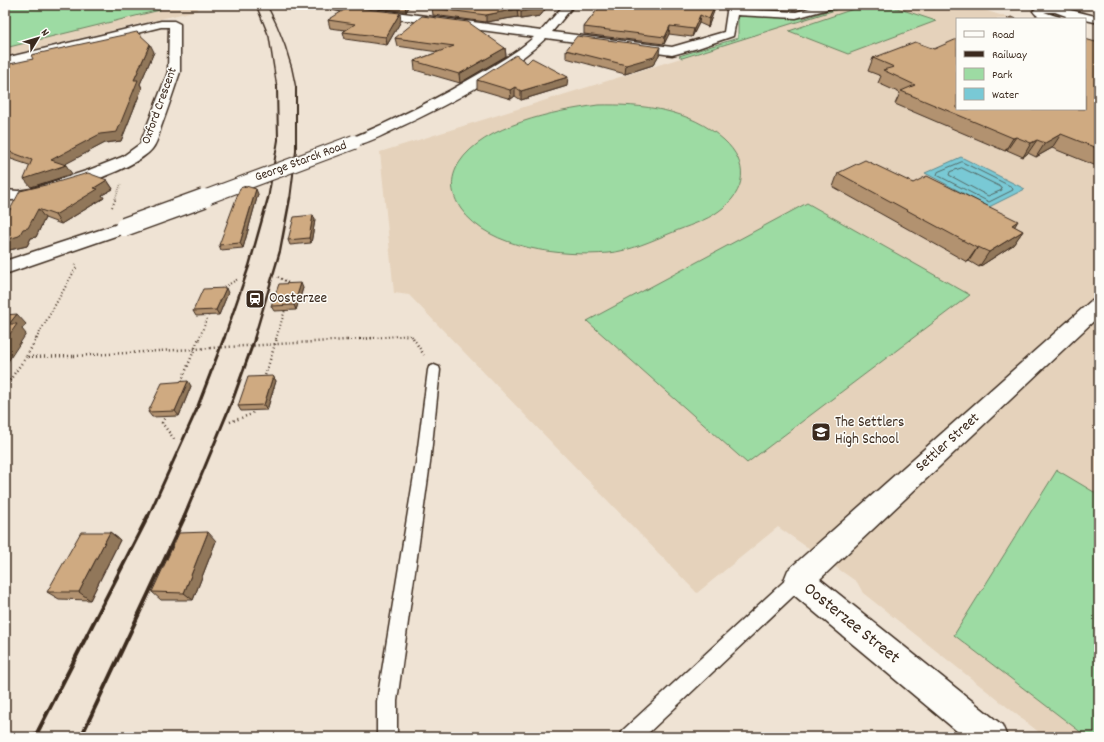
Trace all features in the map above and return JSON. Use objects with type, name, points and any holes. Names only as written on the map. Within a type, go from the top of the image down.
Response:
[{"type":"street","points":[[328,5],[340,9],[672,51],[694,46],[729,34],[732,8],[796,15],[831,5]]},
{"type":"street","name":"George Starck Road","points":[[5,268],[68,248],[354,142],[405,121],[457,92],[525,50],[543,35],[569,5]]},
{"type":"street","points":[[409,17],[418,9]]},
{"type":"street","points":[[1049,11],[1069,16],[1097,19]]},
{"type":"street","name":"Oxford Crescent","points":[[5,62],[161,24],[174,24],[174,72],[147,146],[139,155],[34,193],[18,196],[5,195]]},
{"type":"street","name":"Settler Street","points":[[798,580],[1099,306]]},
{"type":"street","name":"Oosterzee Street","points":[[798,580],[990,737]]},
{"type":"lane","points":[[387,737],[387,701],[423,463],[434,370]]},
{"type":"lane","name":"Oosterzee Street","points":[[630,737],[798,580]]},
{"type":"path","points":[[101,235],[131,159]]},
{"type":"path","points":[[5,387],[26,357],[76,268],[68,248]]},
{"type":"path","points":[[278,277],[292,284],[291,290]]},
{"type":"path","points":[[218,296],[221,289],[238,279]]},
{"type":"path","points":[[263,380],[287,303]]},
{"type":"path","points":[[179,386],[212,308]]},
{"type":"path","points":[[26,357],[74,356],[411,335],[434,370]]},
{"type":"path","points":[[230,422],[252,414],[256,401]]},
{"type":"path","points":[[169,408],[162,423],[174,439]]},
{"type":"shaded area","points":[[5,5],[197,5],[198,10],[5,56]]},
{"type":"shaded area","name":"The Settlers High School","points":[[851,5],[968,5],[1010,18],[956,18],[956,110],[1086,110],[1099,46],[1099,737],[1045,737],[863,593],[857,582],[778,527],[697,593],[409,295],[394,293],[380,152]]},
{"type":"green space","points":[[5,5],[158,5],[160,10],[5,48]]},
{"type":"green space","points":[[845,5],[851,5],[682,58],[679,56],[738,38],[738,17],[740,16],[805,18]]},
{"type":"green space","points":[[865,5],[888,5],[936,21],[848,54],[789,31]]},
{"type":"green space","points":[[598,105],[648,107],[665,110],[696,121],[711,130],[724,140],[738,158],[741,167],[741,177],[735,195],[714,215],[702,221],[624,250],[590,254],[528,248],[508,242],[489,233],[474,223],[461,209],[455,198],[452,186],[454,175],[459,163],[470,150],[485,139],[521,122],[562,111]]},
{"type":"green space","points":[[807,203],[970,295],[747,463],[587,321]]},
{"type":"green space","points":[[1057,470],[1099,495],[1099,737],[1087,737],[954,635]]},
{"type":"water","points":[[961,157],[1025,189],[989,207],[925,173]]},
{"type":"building","points":[[436,5],[542,5],[539,8],[521,12],[517,9],[486,15],[432,8]]},
{"type":"building","points":[[601,5],[715,5],[709,19],[700,15],[694,29],[670,26],[665,37],[584,27]]},
{"type":"building","points":[[349,7],[400,13],[386,37],[343,32],[355,24],[328,20]]},
{"type":"building","points":[[422,16],[468,22],[505,48],[459,74],[414,61],[454,46],[395,38]]},
{"type":"building","points":[[137,32],[150,44],[134,80],[138,80],[117,132],[100,134],[51,160],[66,165],[24,179],[32,160],[5,150],[5,65],[33,59],[31,55]]},
{"type":"building","points":[[577,36],[660,47],[654,57],[626,65],[566,50]]},
{"type":"building","points":[[956,39],[956,110],[1086,110],[1086,39],[1099,43],[1099,149],[1061,134],[1045,143],[1037,140],[1031,143],[1016,137],[1013,138],[901,91],[915,85],[883,70],[894,67],[873,58],[915,42],[934,49]]},
{"type":"building","points":[[516,55],[527,63],[532,58],[568,77],[521,91],[515,87],[510,90],[477,80]]},
{"type":"building","points":[[865,160],[913,183],[927,176],[1018,221],[1012,225],[1023,231],[989,252],[978,247],[977,248],[838,173]]},
{"type":"building","points":[[88,173],[107,180],[94,188],[98,189],[55,215],[38,209],[28,228],[23,229],[19,236],[5,240],[5,219],[20,191]]},
{"type":"building","points":[[246,186],[256,189],[240,243],[219,245],[240,188]]},
{"type":"building","points":[[313,215],[309,238],[288,240],[294,217]]},
{"type":"building","points":[[301,283],[294,305],[271,306],[279,284]]},
{"type":"building","points":[[226,288],[216,310],[193,311],[203,289]]},
{"type":"building","points":[[17,314],[9,324],[17,324],[5,341],[5,315]]},
{"type":"building","points":[[273,376],[264,405],[238,406],[248,377]]},
{"type":"building","points":[[188,381],[175,411],[148,412],[162,383]]},
{"type":"building","points":[[81,532],[110,532],[79,592],[47,592]]},
{"type":"building","points":[[208,532],[184,593],[152,592],[179,533]]},
{"type":"railway","points":[[256,5],[269,37],[277,88]]},
{"type":"railway","points":[[267,5],[285,45],[296,88]]},
{"type":"railway","points":[[268,199],[278,140],[277,87]]},
{"type":"railway","points":[[290,199],[296,151],[296,88]]},
{"type":"railway","points":[[224,339],[249,266],[268,198]]},
{"type":"railway","points":[[254,339],[280,251],[290,198]]},
{"type":"railway","points":[[148,517],[196,411],[224,338]]},
{"type":"railway","points":[[184,517],[233,399],[255,338]]},
{"type":"railway","points":[[35,737],[148,516]]},
{"type":"railway","points":[[81,737],[185,516]]},
{"type":"place","name":"Oosterzee","points":[[255,299]]},
{"type":"place","name":"The Settlers High School","points":[[821,432]]}]
